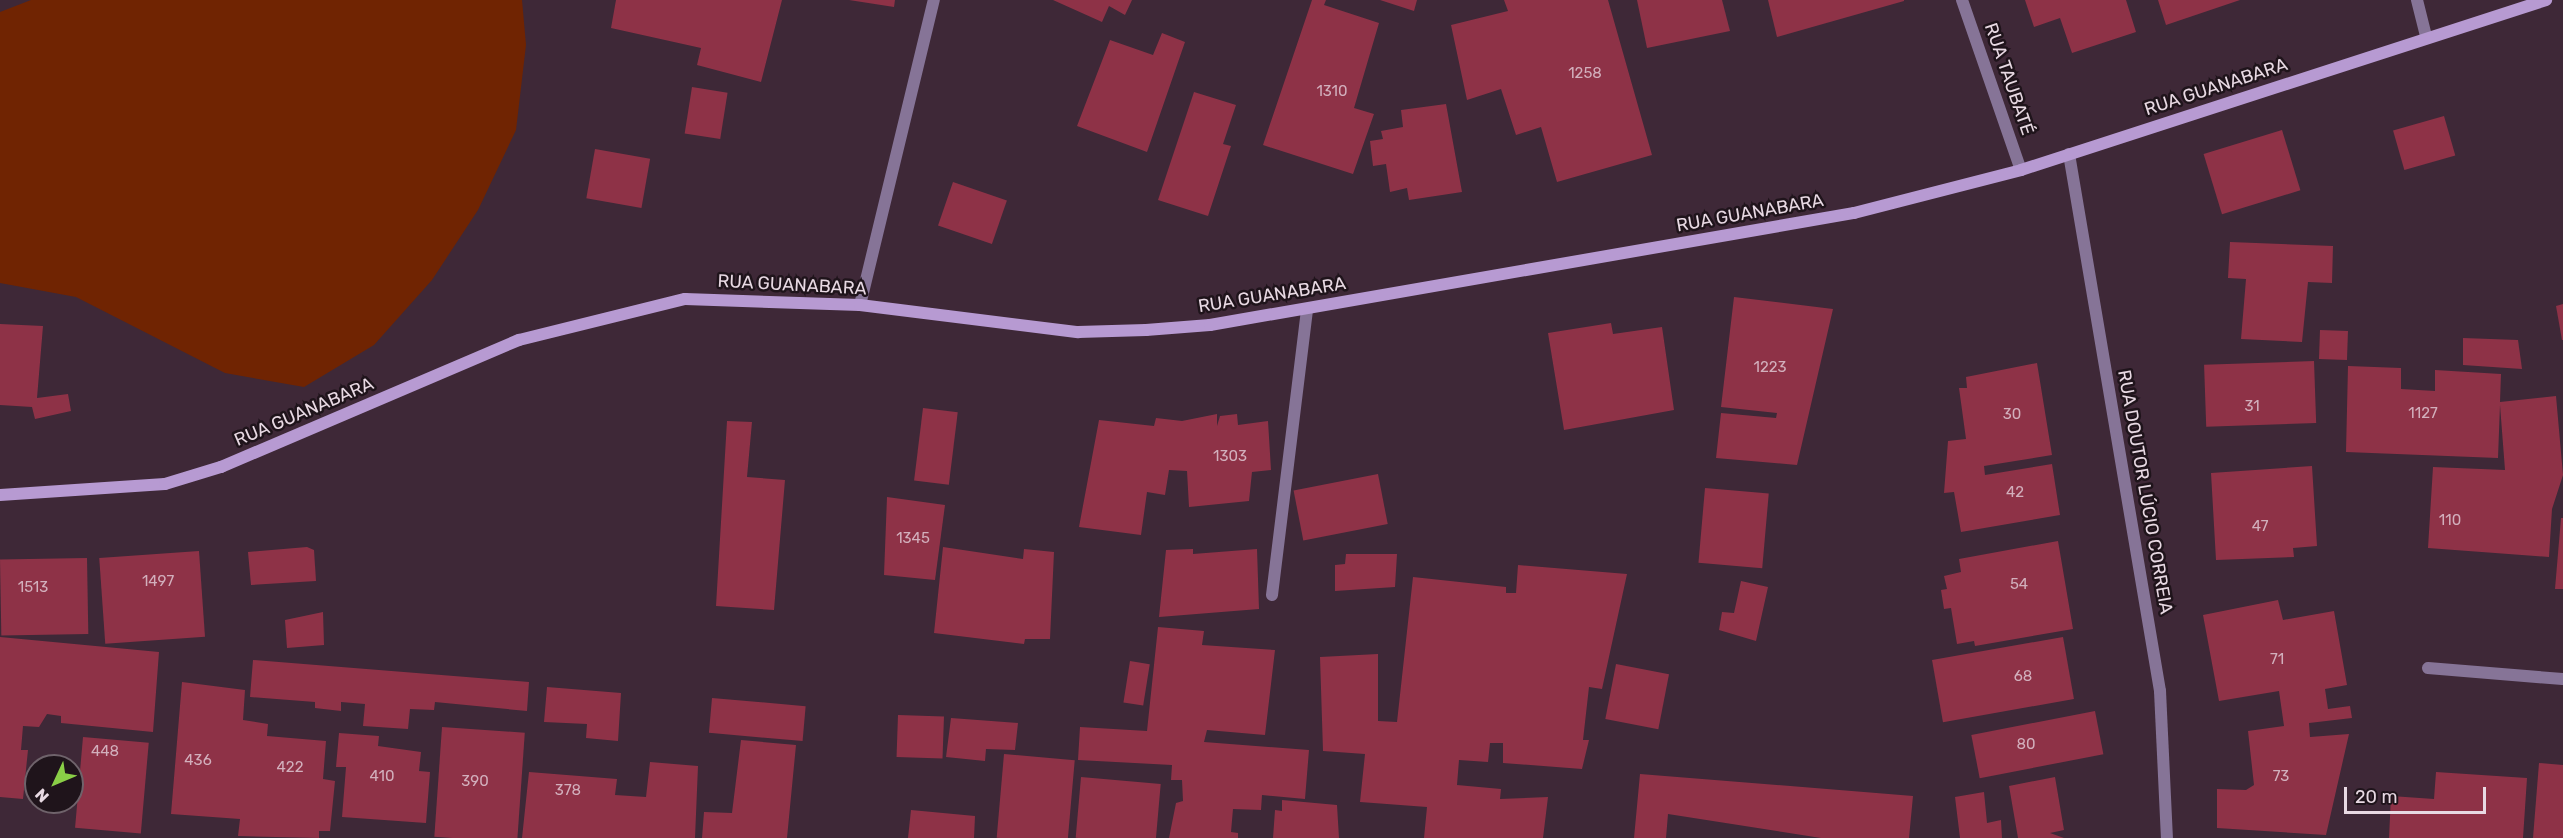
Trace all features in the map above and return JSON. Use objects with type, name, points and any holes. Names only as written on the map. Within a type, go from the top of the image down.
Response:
[{"type":"main road","name":"RUA GUANABARA","points":[[0,495],[165,484],[280,443],[519,340],[634,308],[733,297],[860,305],[1078,332],[1210,325],[1854,213],[2021,170],[2426,36],[2546,0]]},
{"type":"street","points":[[860,305],[934,0]]},
{"type":"street","name":"RUA TAUBATÉ","points":[[1962,0],[2021,170]]},
{"type":"street","points":[[2417,0],[2426,36]]},
{"type":"street","name":"RUA DOUTOR LÚCIO CORREIA","points":[[2069,154],[2160,691],[2167,838]]},
{"type":"street","points":[[1272,595],[1307,309]]},
{"type":"street","points":[[2428,668],[2563,679]]},
{"type":"shaded area","points":[[31,0],[522,0],[526,45],[516,130],[478,210],[432,280],[374,345],[304,387],[225,373],[76,297],[0,283],[0,12]]},
{"type":"building","points":[[616,0],[782,0],[761,82],[697,65],[701,48],[611,28]]},
{"type":"building","points":[[849,0],[895,0],[894,7]]},
{"type":"building","points":[[1053,0],[1132,0],[1125,15],[1109,6],[1102,22]]},
{"type":"building","points":[[1312,0],[1326,0],[1324,5],[1379,23],[1354,108],[1374,114],[1353,174],[1263,145]]},
{"type":"building","points":[[1380,0],[1417,0],[1414,11]]},
{"type":"building","points":[[1504,0],[1608,0],[1652,155],[1557,182],[1541,127],[1516,135],[1501,89],[1467,100],[1451,25],[1508,11]]},
{"type":"building","points":[[1637,0],[1722,0],[1730,31],[1647,48]]},
{"type":"building","points":[[1768,0],[1904,0],[1904,1],[1777,37]]},
{"type":"building","points":[[2025,0],[2126,0],[2136,32],[2072,53],[2060,18],[2034,27]]},
{"type":"building","points":[[2158,0],[2240,0],[2166,25]]},
{"type":"building","points":[[1162,33],[1185,42],[1147,152],[1077,126],[1110,40],[1153,55]]},
{"type":"building","points":[[692,87],[728,93],[720,139],[685,133]]},
{"type":"building","points":[[1194,92],[1236,105],[1223,144],[1231,146],[1208,216],[1158,200]]},
{"type":"building","points":[[1446,104],[1462,192],[1409,200],[1407,188],[1390,192],[1386,164],[1373,166],[1370,141],[1383,139],[1381,131],[1403,127],[1401,110]]},
{"type":"building","points":[[2444,116],[2455,155],[2404,170],[2393,131]]},
{"type":"building","points":[[2282,130],[2300,190],[2222,214],[2204,154]]},
{"type":"building","points":[[595,149],[650,159],[641,208],[586,198]]},
{"type":"building","points":[[953,182],[1007,201],[992,244],[938,225]]},
{"type":"building","points":[[2230,242],[2333,246],[2332,283],[2308,282],[2302,342],[2241,339],[2246,279],[2228,278]]},
{"type":"building","points":[[1734,297],[1833,309],[1797,465],[1716,458],[1721,413],[1776,418],[1777,413],[1721,407]]},
{"type":"building","points":[[2563,304],[2563,340],[2562,340],[2556,306]]},
{"type":"building","points":[[1611,323],[1613,334],[1662,327],[1674,410],[1564,430],[1548,333]]},
{"type":"building","points":[[0,324],[43,326],[37,398],[68,394],[71,411],[35,419],[32,407],[0,405]]},
{"type":"building","points":[[2320,330],[2348,331],[2347,360],[2319,359]]},
{"type":"building","points":[[2463,338],[2518,340],[2522,369],[2463,365]]},
{"type":"building","points":[[2314,361],[2316,423],[2206,427],[2204,365]]},
{"type":"building","points":[[2037,363],[2052,455],[1984,466],[1985,475],[2052,464],[2060,515],[1961,532],[1954,492],[1944,493],[1948,441],[1966,439],[1959,388],[1967,388],[1966,377]]},
{"type":"building","points":[[2348,366],[2401,368],[2401,389],[2435,391],[2435,370],[2501,374],[2500,402],[2556,396],[2563,475],[2552,509],[2549,557],[2428,548],[2433,467],[2505,470],[2500,405],[2498,458],[2346,452]]},
{"type":"building","points":[[923,408],[958,412],[949,485],[914,480]]},
{"type":"building","points":[[1217,414],[1217,426],[1220,416],[1237,414],[1238,425],[1268,421],[1271,470],[1252,472],[1249,501],[1189,507],[1187,471],[1169,470],[1165,495],[1147,492],[1141,535],[1079,527],[1099,420],[1154,426],[1156,418],[1182,421]]},
{"type":"building","points":[[727,421],[752,422],[747,477],[785,480],[774,610],[716,606]]},
{"type":"building","points":[[2312,466],[2317,546],[2293,548],[2294,557],[2216,560],[2211,473]]},
{"type":"building","points":[[1378,474],[1388,524],[1303,540],[1294,490]]},
{"type":"building","points":[[1705,488],[1769,494],[1762,568],[1698,563]]},
{"type":"building","points":[[887,497],[945,505],[935,580],[884,575]]},
{"type":"building","points":[[2561,518],[2563,518],[2563,589],[2555,589]]},
{"type":"building","points":[[2058,541],[2073,629],[1975,646],[1974,641],[1957,644],[1951,608],[1944,609],[1941,590],[1947,589],[1944,576],[1961,572],[1959,559]]},
{"type":"building","points":[[307,547],[314,550],[316,581],[251,585],[248,552]]},
{"type":"building","points":[[943,547],[1023,559],[1024,549],[1054,552],[1050,639],[1025,639],[1024,644],[934,633]]},
{"type":"building","points":[[1193,549],[1193,554],[1257,549],[1259,609],[1159,617],[1166,550]]},
{"type":"building","points":[[199,551],[205,637],[105,644],[99,558]]},
{"type":"building","points":[[1346,554],[1397,554],[1395,587],[1335,591],[1335,565],[1345,564]]},
{"type":"building","points":[[87,558],[88,634],[1,636],[0,560]]},
{"type":"building","points":[[1518,565],[1627,574],[1602,689],[1589,687],[1583,740],[1589,740],[1582,769],[1503,763],[1503,743],[1490,743],[1488,762],[1459,760],[1457,785],[1501,789],[1500,799],[1548,797],[1543,838],[1424,838],[1427,807],[1360,802],[1365,754],[1323,751],[1320,657],[1378,654],[1378,721],[1397,722],[1413,577],[1506,587],[1506,593],[1516,593]]},
{"type":"building","points":[[1741,581],[1768,587],[1756,641],[1719,630],[1722,612],[1734,613]]},
{"type":"building","points":[[2278,600],[2283,620],[2334,611],[2347,685],[2325,689],[2328,709],[2350,706],[2352,718],[2309,723],[2310,737],[2349,734],[2326,835],[2217,828],[2217,789],[2246,790],[2254,785],[2248,731],[2284,726],[2279,691],[2219,701],[2203,615]]},
{"type":"building","points":[[323,612],[324,645],[287,648],[285,620]]},
{"type":"building","points":[[1158,627],[1204,631],[1202,645],[1275,650],[1265,735],[1207,730],[1204,742],[1309,750],[1305,799],[1262,795],[1261,810],[1233,809],[1231,832],[1238,833],[1238,838],[1169,838],[1176,803],[1183,801],[1182,780],[1171,780],[1172,765],[1078,760],[1080,727],[1147,731]]},
{"type":"building","points":[[0,637],[159,652],[153,732],[61,723],[61,716],[47,714],[39,727],[23,726],[21,750],[28,750],[28,754],[24,754],[23,799],[0,797]]},
{"type":"building","points":[[2063,637],[2074,699],[1943,722],[1932,660]]},
{"type":"building","points":[[253,660],[529,682],[527,711],[435,702],[434,710],[410,709],[408,729],[363,726],[365,704],[341,702],[341,711],[315,708],[315,702],[250,697]]},
{"type":"building","points":[[1130,661],[1150,664],[1143,706],[1123,702]]},
{"type":"building","points":[[1616,664],[1669,674],[1658,729],[1605,719]]},
{"type":"building","points":[[182,682],[245,690],[243,720],[268,724],[267,736],[326,741],[323,779],[335,781],[330,831],[319,831],[319,838],[238,836],[240,819],[171,814]]},
{"type":"building","points":[[547,687],[621,693],[618,741],[586,738],[587,724],[544,722]]},
{"type":"building","points":[[712,698],[806,706],[803,741],[709,733]]},
{"type":"building","points":[[2095,711],[2103,754],[1980,778],[1971,735]]},
{"type":"building","points":[[898,715],[944,717],[943,759],[897,757]]},
{"type":"building","points":[[951,718],[1018,723],[1015,750],[986,749],[985,761],[946,757]]},
{"type":"building","points":[[442,727],[525,733],[517,838],[434,837]]},
{"type":"building","points":[[339,733],[379,736],[378,746],[421,752],[419,771],[430,772],[426,823],[342,817],[346,767],[336,767]]},
{"type":"building","points":[[83,737],[149,743],[141,833],[75,828],[76,814],[84,814]]},
{"type":"building","points":[[741,740],[796,745],[787,838],[702,838],[704,812],[732,813]]},
{"type":"building","points":[[1004,754],[1075,760],[1068,838],[997,838]]},
{"type":"building","points":[[650,762],[698,766],[695,838],[522,838],[529,772],[617,779],[615,795],[646,797]]},
{"type":"building","points":[[2539,763],[2563,765],[2563,838],[2533,838]]},
{"type":"building","points":[[2436,772],[2527,778],[2523,838],[2389,838],[2391,796],[2434,799]]},
{"type":"building","points":[[1640,774],[1913,796],[1909,838],[1821,838],[1668,814],[1666,838],[1634,838]]},
{"type":"building","points":[[1081,777],[1161,784],[1156,838],[1076,838]]},
{"type":"building","points":[[2055,777],[2064,830],[2050,833],[2064,838],[2018,838],[2009,786]]},
{"type":"building","points":[[1984,792],[1987,823],[2001,820],[2002,838],[1960,838],[1955,797]]},
{"type":"building","points":[[1282,800],[1337,805],[1339,838],[1273,838],[1275,810],[1282,811]]},
{"type":"building","points":[[911,810],[975,816],[974,838],[908,838]]}]
